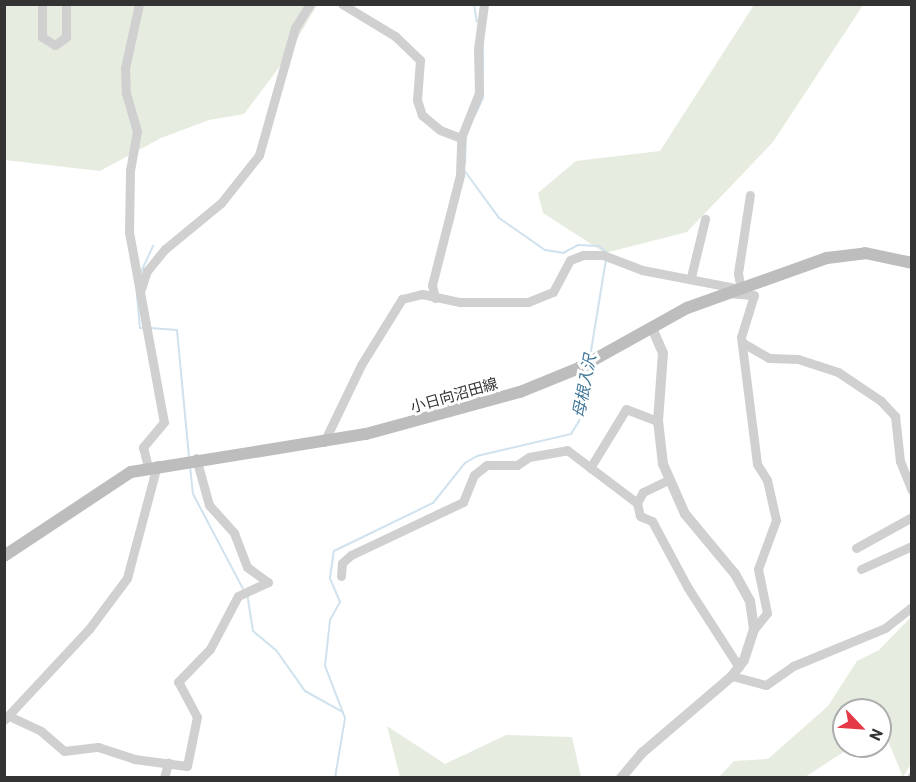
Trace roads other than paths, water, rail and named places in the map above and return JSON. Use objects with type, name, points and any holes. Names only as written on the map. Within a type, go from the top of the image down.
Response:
[{"type":"main road","name":"小日向沼田線","points":[[4,556],[111,482],[152,466],[196,458],[324,442],[520,392],[579,368],[652,328],[735,291],[843,254],[912,263]]},
{"type":"street","points":[[42,4],[42,37],[55,45],[66,37],[66,4]]},
{"type":"street","points":[[139,4],[124,68],[126,93],[137,131],[130,170],[129,232],[164,422],[143,447],[152,466],[127,578],[89,629],[7,718],[41,731],[64,751],[98,747],[134,759],[187,766],[192,757],[197,717],[180,690],[181,677],[210,649],[238,596],[268,582],[247,567],[234,533],[209,505],[196,458]]},
{"type":"street","points":[[141,289],[147,271],[165,249],[221,203],[260,155],[295,28],[310,4]]},
{"type":"street","points":[[342,4],[395,36],[420,60],[417,100],[422,115],[440,130],[460,138]]},
{"type":"street","points":[[435,298],[432,285],[460,174],[460,138],[479,93],[478,49],[484,4]]},
{"type":"street","points":[[735,291],[750,195]]},
{"type":"street","points":[[691,278],[705,219]]},
{"type":"street","points":[[324,442],[393,309],[411,294],[435,298],[510,303],[539,299],[553,292],[570,260],[583,255],[603,255],[642,270],[691,278],[754,295],[743,343],[757,464],[767,480],[776,520],[758,569],[767,613],[754,629],[739,667],[732,676],[642,753],[621,777]]},
{"type":"street","points":[[652,328],[663,353],[658,421],[668,480],[685,514],[735,574],[750,601],[754,629]]},
{"type":"street","points":[[743,343],[769,358],[798,358],[838,372],[881,401],[895,416],[900,461],[912,490]]},
{"type":"street","points":[[590,468],[626,409],[658,421]]},
{"type":"street","points":[[341,576],[342,563],[351,555],[463,502],[474,475],[487,465],[517,465],[529,457],[567,450],[637,503],[640,516],[652,521],[664,549],[739,667]]},
{"type":"street","points":[[637,503],[648,486],[668,480]]},
{"type":"street","points":[[856,548],[912,517]]},
{"type":"street","points":[[861,569],[912,546]]},
{"type":"street","points":[[732,676],[766,685],[793,666],[885,628],[912,608]]},
{"type":"street","points":[[164,777],[168,762]]},
{"type":"waterway","name":"母根入沢","points":[[474,4],[477,22]]},
{"type":"waterway","name":"母根入沢","points":[[475,115],[483,98],[483,42]]},
{"type":"waterway","name":"母根入沢","points":[[465,164],[466,137]]},
{"type":"waterway","name":"母根入沢","points":[[464,170],[499,218],[545,250],[563,253],[578,245],[599,246],[607,253]]},
{"type":"waterway","points":[[140,274],[153,246]]},
{"type":"waterway","name":"母根入沢","points":[[590,357],[606,259]]},
{"type":"waterway","points":[[136,285],[140,328],[144,328]]},
{"type":"waterway","points":[[150,328],[177,330],[189,458]]},
{"type":"waterway","name":"母根入沢","points":[[335,778],[345,718],[325,666],[330,620],[340,602],[330,578],[334,551],[433,503],[465,463],[477,456],[571,434],[579,421],[588,368]]},
{"type":"waterway","points":[[190,466],[193,494],[243,589]]},
{"type":"waterway","points":[[247,593],[253,631],[276,650],[305,691],[343,712]]}]
